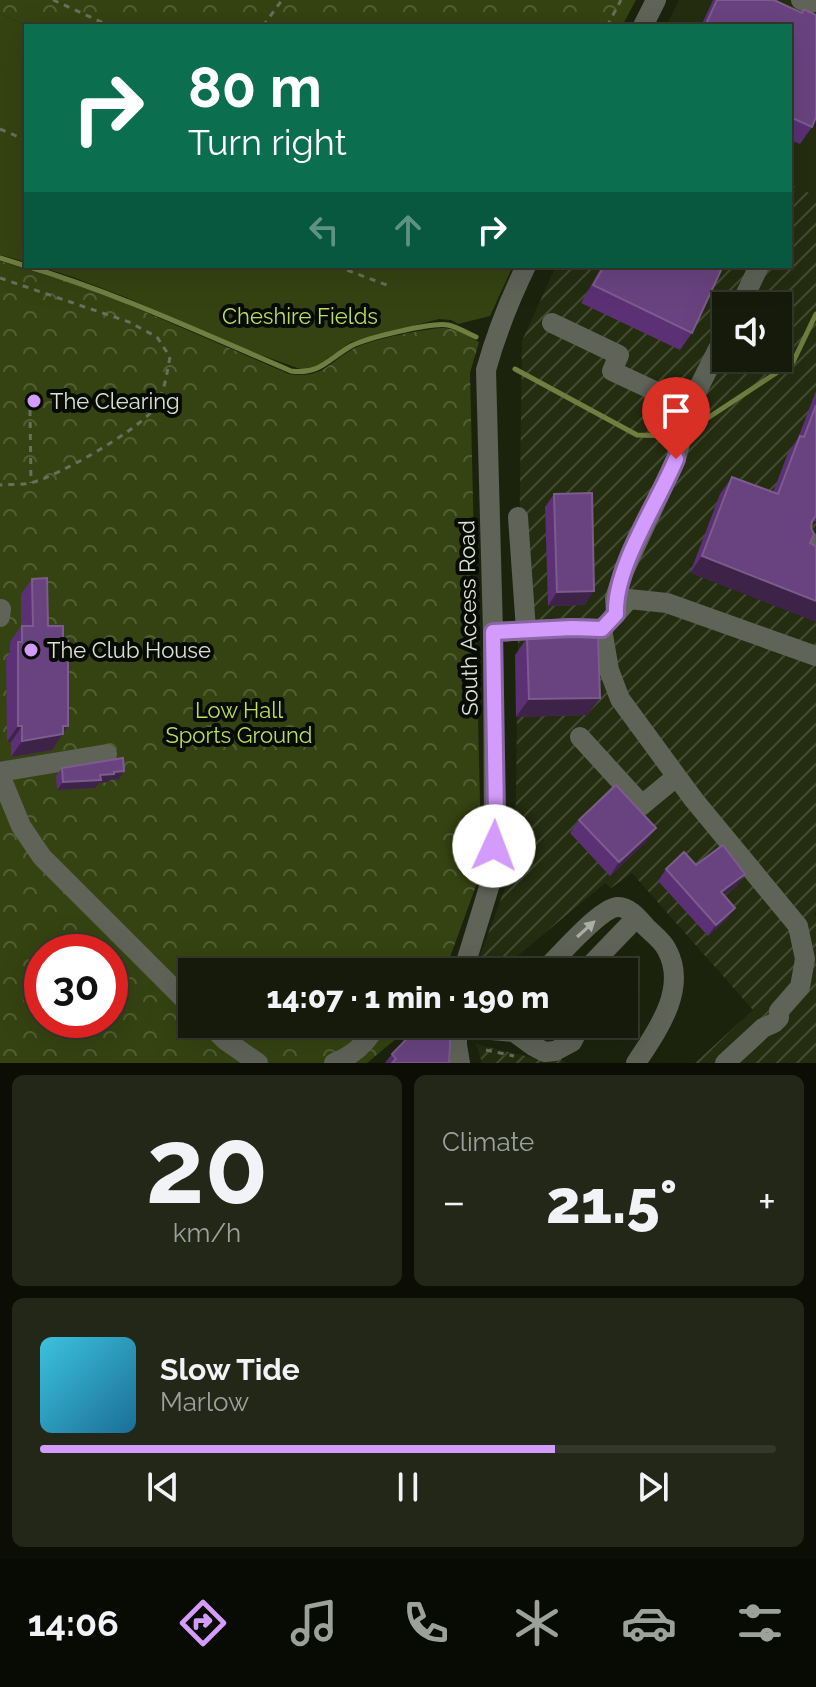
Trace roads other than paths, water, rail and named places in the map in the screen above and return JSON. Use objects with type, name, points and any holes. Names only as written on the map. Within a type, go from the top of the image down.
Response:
[{"type":"street","points":[[644,24],[656,0]]},
{"type":"street","points":[[801,0],[816,2]]},
{"type":"street","name":"South Access Road","points":[[467,958],[493,871],[496,814],[486,370],[525,268]]},
{"type":"street","points":[[747,292],[758,268]]},
{"type":"street","points":[[552,323],[619,355],[612,371],[689,407]]},
{"type":"street","points":[[616,614],[615,598],[624,571],[672,468],[689,407],[712,361]]},
{"type":"street","points":[[518,517],[526,630]]},
{"type":"street","points":[[493,632],[602,629],[629,599],[667,603],[816,656]]},
{"type":"street","points":[[0,617],[1,609]]},
{"type":"street","points":[[602,629],[609,670],[620,699],[676,777],[798,926],[805,959],[800,987],[779,1011],[767,1015],[763,1028],[725,1063]]},
{"type":"street","points":[[580,737],[642,805],[676,777]]},
{"type":"street","points":[[107,754],[0,773],[21,826],[42,857],[178,993]]},
{"type":"street","points":[[557,958],[581,933],[615,907],[626,908],[667,948],[674,967],[674,994],[636,1063]]},
{"type":"street","points":[[597,958],[637,917]]},
{"type":"street","points":[[223,1038],[258,1063]]},
{"type":"street","points":[[457,1038],[460,1063]]},
{"type":"street","points":[[525,1038],[545,1052],[555,1051],[574,1038]]},
{"type":"street","points":[[334,1063],[363,1056]]},
{"type":"waterway","points":[[0,258],[24,265]]},
{"type":"waterway","points":[[32,268],[127,301],[291,371],[309,371],[351,346],[414,328],[448,325],[476,337]]},
{"type":"waterway","points":[[691,429],[793,362],[816,314]]},
{"type":"waterway","points":[[515,369],[637,435],[675,436]]},
{"type":"place","name":"The Clearing","points":[[34,401]]},
{"type":"place","name":"The Club House","points":[[31,650]]},
{"type":"park label","name":"Cheshire Fields","points":[[300,316]]},
{"type":"park label","name":"Low Hall Sports Ground","points":[[239,722]]}]
